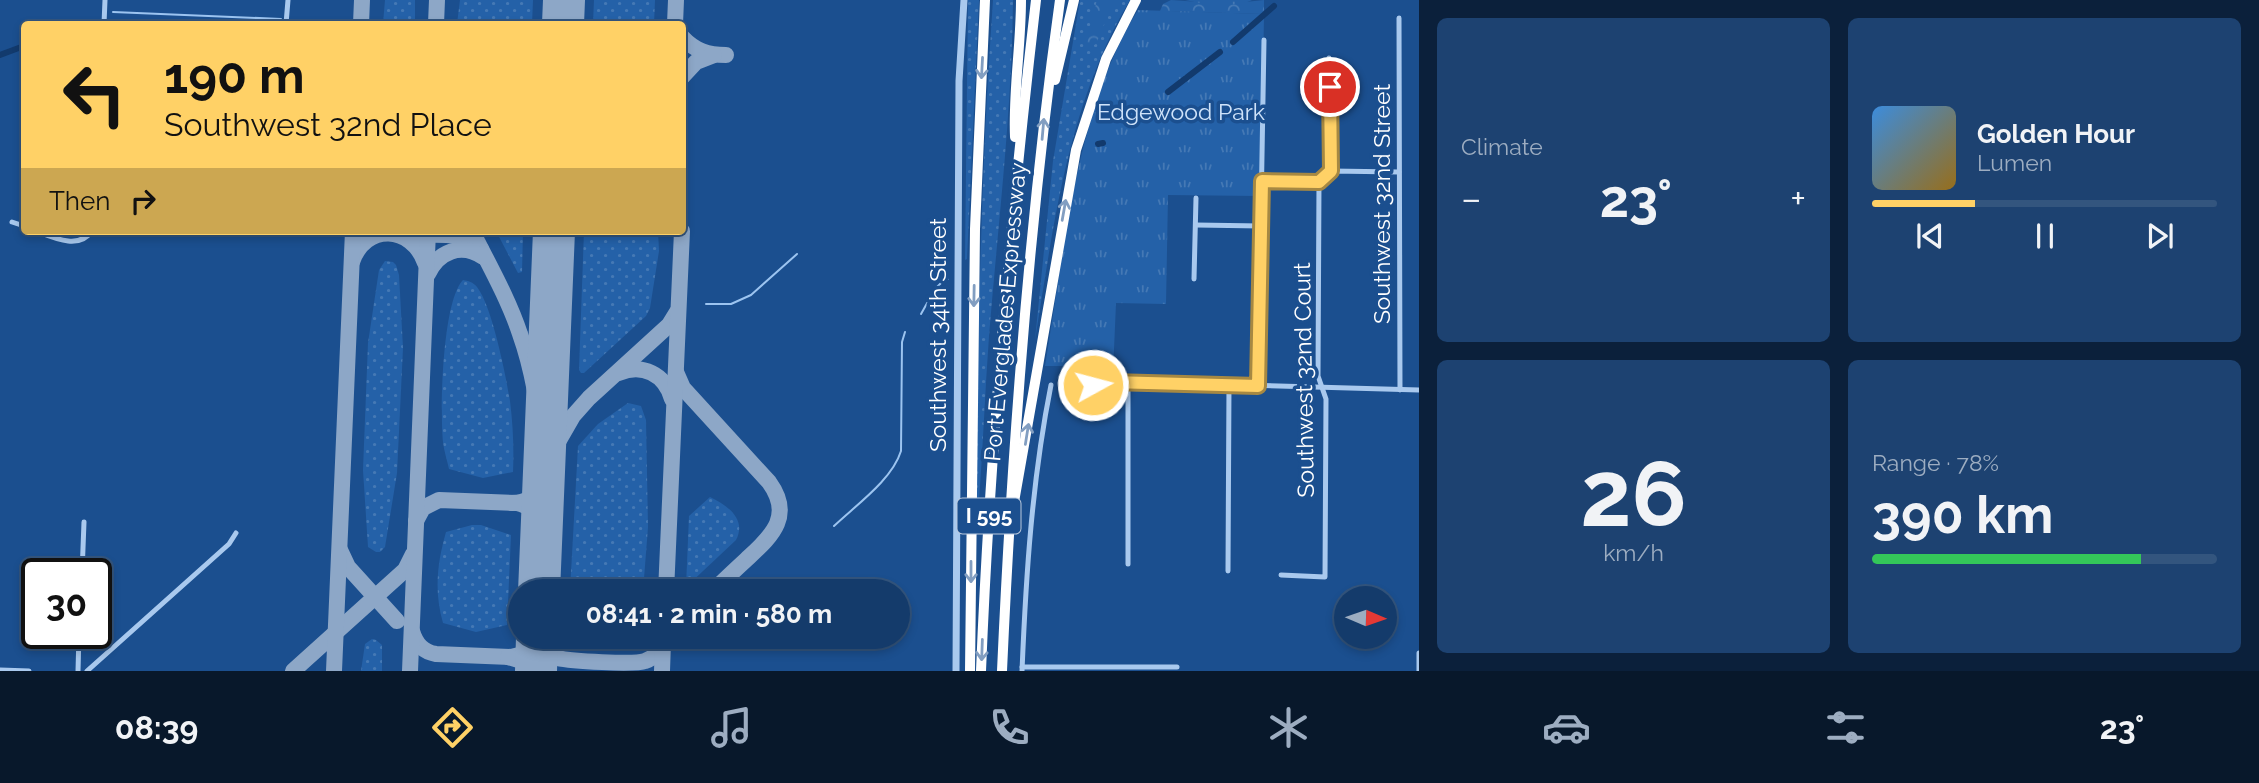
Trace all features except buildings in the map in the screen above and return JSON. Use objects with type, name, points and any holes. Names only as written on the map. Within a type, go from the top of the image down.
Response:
[{"type":"highway","points":[[970,671],[975,243],[985,0]]},
{"type":"highway","points":[[1017,166],[1014,118],[1021,0]]},
{"type":"highway","name":"Port Everglades Expressway","points":[[981,671],[1002,317],[1037,0]]},
{"type":"highway","name":"Port Everglades Expressway","points":[[1002,671],[1008,525],[1045,106],[1060,0]]},
{"type":"highway","points":[[1045,106],[1054,87],[1074,0]]},
{"type":"highway","points":[[1008,525],[1019,484],[1076,150],[1106,59],[1136,0]]},
{"type":"street","points":[[104,21],[105,0]]},
{"type":"street","points":[[286,21],[288,0]]},
{"type":"street","name":"Southwest 34th Street","points":[[956,671],[959,81],[964,0]]},
{"type":"street","name":"Southwest 32nd Street","points":[[1399,18],[1400,390]]},
{"type":"street","points":[[1258,386],[1264,40]]},
{"type":"street","points":[[1329,58],[1331,171]]},
{"type":"street","points":[[1262,181],[1319,182],[1331,171],[1399,172]]},
{"type":"street","name":"Southwest 32nd Court","points":[[1281,575],[1325,577],[1326,399],[1318,376],[1319,182]]},
{"type":"street","points":[[1194,279],[1196,198]]},
{"type":"street","points":[[12,222],[21,225]]},
{"type":"street","points":[[1196,225],[1261,226]]},
{"type":"street","points":[[46,235],[59,240],[80,241],[89,235]]},
{"type":"street","points":[[1111,382],[1419,390]]},
{"type":"street","points":[[1128,382],[1128,564]]},
{"type":"street","points":[[1051,385],[1034,491],[1022,669],[1177,667]]},
{"type":"street","points":[[1228,571],[1229,386]]},
{"type":"street","points":[[83,558],[84,522]]},
{"type":"street","points":[[87,671],[229,544],[236,533]]},
{"type":"street","points":[[78,671],[79,649]]},
{"type":"street","points":[[1419,653],[1419,671]]},
{"type":"street","points":[[0,670],[29,671]]},
{"type":"green space","points":[[385,0],[415,0],[415,21],[383,21]]},
{"type":"green space","points":[[460,0],[533,0],[532,21],[457,21]]},
{"type":"green space","points":[[594,0],[655,0],[654,21],[593,21]]},
{"type":"green space","points":[[968,0],[979,0],[965,260]]},
{"type":"green space","points":[[993,0],[1013,0],[1012,42],[979,501],[976,501],[983,188]]},
{"type":"green space","points":[[1080,0],[1130,0],[1109,39],[1078,122],[1057,208],[1035,340],[1053,161]]},
{"type":"green space","points":[[1097,0],[1114,0],[1096,44],[1084,49]]},
{"type":"green space","points":[[1171,0],[1227,4],[1264,0],[1264,14],[1160,11],[1163,4]]},
{"type":"green space","points":[[1185,0],[1252,0],[1228,5]]},
{"type":"green space","name":"Edgewood Park","points":[[1138,10],[1264,14],[1261,196],[1168,195],[1166,304],[1116,303],[1113,372],[1084,366],[1045,366],[1066,230],[1086,136],[1117,49]]},
{"type":"green space","points":[[498,235],[523,235],[522,272],[518,273]]},
{"type":"green space","points":[[584,235],[658,235],[659,251],[650,308],[646,316],[584,373],[579,370]]},
{"type":"green space","points":[[385,261],[396,265],[399,275],[403,348],[397,473],[385,547],[376,552],[368,547],[363,470],[368,343],[379,270]]},
{"type":"green space","points":[[463,280],[477,287],[488,309],[502,359],[511,410],[513,472],[483,478],[449,469],[443,442],[442,383],[447,333],[456,292]]},
{"type":"green space","points":[[628,403],[641,406],[646,420],[648,527],[644,579],[571,579],[578,446],[598,424]]},
{"type":"green space","points":[[710,497],[734,514],[739,526],[736,540],[695,579],[686,579],[689,516]]},
{"type":"green space","points":[[481,525],[511,535],[507,625],[476,632],[443,623],[438,589],[440,555],[446,532]]},
{"type":"green space","points":[[372,639],[382,645],[382,671],[361,671],[365,644]]},
{"type":"waterway","points":[[1233,42],[1274,6]]},
{"type":"waterway","points":[[113,12],[281,19]]},
{"type":"waterway","points":[[291,20],[297,21]]},
{"type":"waterway","points":[[0,55],[21,47]]},
{"type":"waterway","points":[[1168,92],[1220,52]]},
{"type":"waterway","points":[[1098,144],[1103,143]]},
{"type":"waterway","points":[[706,304],[731,304],[751,295],[797,254]]},
{"type":"waterway","points":[[921,314],[935,289],[948,279]]},
{"type":"waterway","points":[[834,526],[882,482],[901,451],[902,342],[905,332]]},
{"type":"taxiway","points":[[361,21],[362,0]]},
{"type":"taxiway","points":[[436,21],[437,0]]},
{"type":"taxiway","points":[[675,21],[676,0]]},
{"type":"taxiway","points":[[686,41],[702,51],[726,55]]},
{"type":"taxiway","points":[[686,73],[696,62],[714,55]]},
{"type":"taxiway","points":[[334,671],[353,235]]},
{"type":"taxiway","points":[[352,262],[358,249],[377,235]]},
{"type":"taxiway","points":[[394,235],[410,241],[419,250],[425,263]]},
{"type":"taxiway","points":[[420,235],[460,237],[481,249]]},
{"type":"taxiway","points":[[410,671],[428,235]]},
{"type":"taxiway","points":[[474,235],[504,295],[525,349],[536,394],[545,456]]},
{"type":"taxiway","points":[[667,579],[682,235]]},
{"type":"taxiway","points":[[428,274],[438,260],[451,252],[467,250],[483,257]]},
{"type":"taxiway","points":[[544,481],[554,449],[573,416],[669,325],[677,312]]},
{"type":"taxiway","points":[[619,373],[636,369],[652,373],[664,383],[672,399]]},
{"type":"taxiway","points":[[676,372],[683,388],[769,482],[779,505],[777,524],[766,541],[726,579]]},
{"type":"taxiway","points":[[512,503],[531,498],[544,484]]},
{"type":"taxiway","points":[[416,521],[423,508],[439,500],[517,503],[526,506],[542,528]]},
{"type":"taxiway","points":[[340,550],[348,567],[397,621]]},
{"type":"taxiway","points":[[293,671],[405,570],[413,554]]},
{"type":"taxiway","points":[[412,631],[421,647],[436,654],[511,657],[523,654],[527,649]]},
{"type":"taxiway","points":[[546,649],[557,658],[616,663],[649,660],[659,649]]},
{"type":"taxiway","points":[[662,671],[663,649]]},
{"type":"taxiway","points":[[508,657],[522,661],[531,671]]},
{"type":"runway","points":[[563,21],[564,0]]},
{"type":"runway","points":[[540,579],[554,235]]},
{"type":"runway","points":[[536,671],[537,649]]},
{"type":"route","points":[[1093,385],[1100,391],[1107,390],[1111,382],[1258,386],[1262,181],[1319,182],[1331,171],[1330,87]]}]
